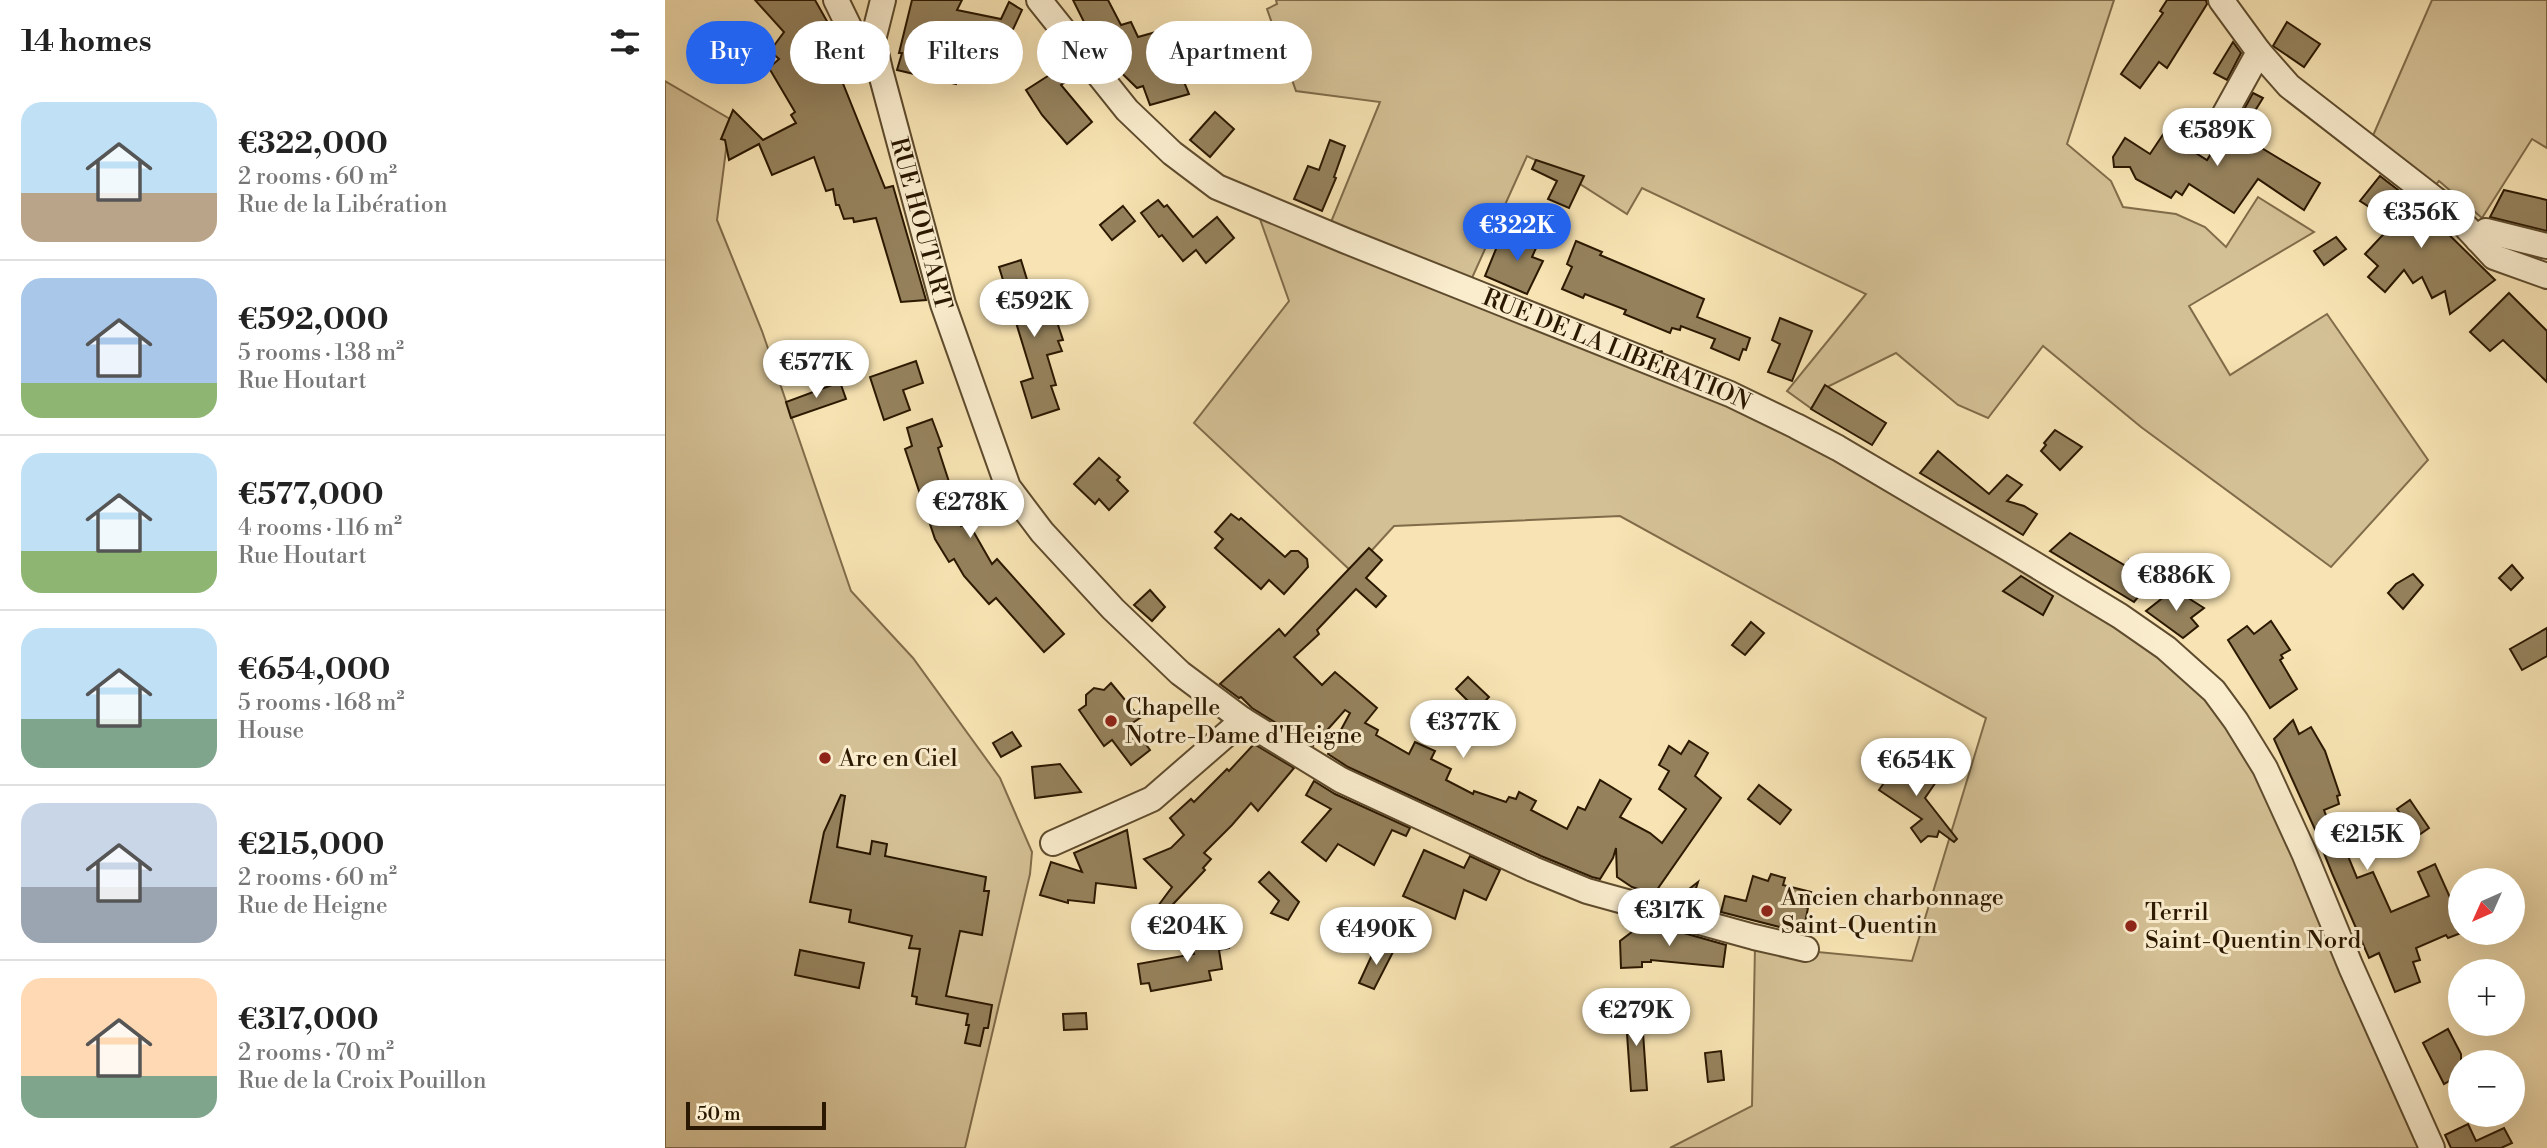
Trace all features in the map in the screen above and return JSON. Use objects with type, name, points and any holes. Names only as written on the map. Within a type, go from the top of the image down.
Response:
[{"type":"street","points":[[836,0],[846,21]]},
{"type":"street","name":"RUE HOUTART","points":[[878,21],[883,0]]},
{"type":"street","name":"RUE DE LA LIBÉRATION","points":[[1039,0],[1127,110],[1172,153],[1217,187],[1730,394],[1796,426],[1838,447],[2120,616],[2166,648],[2214,691],[2265,768],[2432,1148]]},
{"type":"street","points":[[2221,0],[2259,52],[2289,86],[2454,214],[2494,257],[2547,276]]},
{"type":"street","points":[[2212,137],[2259,52]]},
{"type":"street","name":"RUE HOUTART","points":[[884,84],[943,304],[1008,487],[1042,532],[1113,609],[1180,673],[1243,720],[1341,780],[1533,869],[1587,891],[1754,937],[1806,948]]},
{"type":"street","points":[[2478,240],[2486,231],[2547,246]]},
{"type":"street","points":[[1053,843],[1151,799],[1243,720]]},
{"type":"shaded area","points":[[1276,0],[2114,0],[2067,144],[2111,181],[2123,207],[2176,214],[2205,227],[2226,247],[2258,197],[2314,232],[2189,306],[2230,375],[2327,314],[2428,460],[2331,567],[2141,427],[2043,346],[1988,418],[1958,405],[1896,353],[1823,389],[1812,409],[1787,391],[1866,294],[1642,188],[1627,214],[1561,172],[1527,156],[1467,289],[1730,394],[2120,616],[2236,721],[2432,1148],[1670,1148],[1752,1106],[1755,946],[1912,961],[1986,718],[1620,516],[1394,526],[1352,572],[1194,423],[1289,301],[1254,202],[1327,232],[1380,102],[1296,91],[1294,84],[1312,84],[1312,21],[1271,21],[1267,9],[1277,4]]},
{"type":"shaded area","points":[[2432,0],[2547,0],[2547,148],[2532,139],[2482,218],[2439,181],[2428,194],[2368,147]]},
{"type":"shaded area","name":"Arc en Ciel","points":[[665,81],[730,119],[717,220],[762,331],[851,591],[913,658],[1000,778],[1032,852],[1030,874],[965,1148],[665,1148]]},
{"type":"building","points":[[755,0],[815,0],[827,21],[790,21],[790,84],[843,84],[885,188],[893,186],[926,300],[901,302],[876,218],[854,222],[853,218],[844,219],[839,205],[836,205],[833,189],[826,191],[814,157],[772,175],[759,144],[729,160],[725,140],[721,139],[733,110],[763,140],[796,123],[791,115],[795,112],[776,80],[776,62],[779,59],[776,56],[776,43],[784,32]]},
{"type":"building","points":[[912,0],[962,0],[957,10],[1001,19],[1009,2],[1022,10],[1017,21],[907,21]]},
{"type":"building","points":[[1073,0],[1108,0],[1119,21],[1084,21]]},
{"type":"building","points":[[2167,0],[2206,0],[2207,4],[2167,68],[2159,62],[2140,88],[2121,74],[2163,13],[2160,11]]},
{"type":"building","points":[[2287,22],[2320,44],[2304,67],[2273,46]]},
{"type":"building","points":[[1132,24],[1138,37],[1146,35],[1146,84],[1185,84],[1189,94],[1150,105],[1143,86],[1137,88],[1132,83]]},
{"type":"building","points":[[904,33],[904,72],[897,70],[902,53],[899,53]]},
{"type":"building","points":[[2233,42],[2241,53],[2227,80],[2214,73]]},
{"type":"building","points":[[1037,83],[1062,84],[1092,122],[1067,144],[1042,115],[1026,90]]},
{"type":"building","points":[[2253,93],[2263,98],[2240,135],[2320,183],[2304,210],[2258,179],[2234,213],[2189,184],[2182,195],[2176,191],[2171,198],[2136,179],[2130,167],[2114,167],[2113,157],[2125,138],[2150,154],[2164,133],[2207,160],[2212,152],[2225,144]]},
{"type":"building","points":[[1215,112],[1234,129],[1210,157],[1190,140]]},
{"type":"building","points":[[1330,140],[1345,146],[1334,177],[1336,178],[1322,211],[1294,199],[1308,166],[1319,170]]},
{"type":"building","points":[[1536,160],[1584,176],[1569,208],[1548,199],[1557,181],[1532,169]]},
{"type":"building","points":[[2380,176],[2424,210],[2495,280],[2450,314],[2445,291],[2432,298],[2422,277],[2413,283],[2404,270],[2385,292],[2368,277],[2378,266],[2365,254],[2394,223],[2360,201]]},
{"type":"building","points":[[2504,190],[2547,200],[2547,231],[2490,217]]},
{"type":"building","points":[[1158,200],[1164,207],[1167,205],[1193,237],[1217,217],[1234,238],[1206,263],[1196,250],[1183,261],[1162,235],[1159,237],[1141,213]]},
{"type":"building","points":[[1123,206],[1135,221],[1112,240],[1100,225]]},
{"type":"building","points":[[1536,223],[1545,228],[1532,257],[1543,261],[1527,294],[1485,276],[1498,244],[1519,251]]},
{"type":"building","points":[[2336,237],[2346,249],[2324,265],[2314,251]]},
{"type":"building","points":[[1576,241],[1602,252],[1600,255],[1704,299],[1697,317],[1750,338],[1746,350],[1743,349],[1739,360],[1711,348],[1715,339],[1681,326],[1680,330],[1672,328],[1670,333],[1624,314],[1626,310],[1585,294],[1583,298],[1562,289],[1572,267],[1567,264]]},
{"type":"building","points":[[1021,260],[1037,312],[1052,307],[1063,340],[1058,341],[1062,351],[1047,355],[1056,385],[1051,386],[1059,409],[1032,418],[1021,382],[1033,378],[999,267]]},
{"type":"building","points":[[2509,293],[2547,331],[2547,382],[2503,340],[2490,351],[2470,332]]},
{"type":"building","points":[[1780,318],[1812,331],[1792,381],[1768,372],[1780,344],[1772,340]]},
{"type":"building","points":[[916,361],[923,383],[903,390],[910,410],[884,420],[870,377]]},
{"type":"building","points":[[840,382],[846,399],[791,418],[786,402]]},
{"type":"building","points":[[1825,385],[1886,423],[1872,445],[1811,409]]},
{"type":"building","points":[[932,419],[942,446],[938,448],[952,491],[949,492],[961,526],[968,522],[992,564],[997,559],[1064,634],[1044,652],[996,598],[989,604],[964,576],[954,559],[949,562],[935,539],[905,449],[912,446],[907,428]]},
{"type":"building","points":[[2055,430],[2082,447],[2060,470],[2041,451]]},
{"type":"building","points":[[1938,451],[1989,494],[2007,475],[2022,485],[2007,501],[2024,506],[2037,514],[2023,535],[1920,473]]},
{"type":"building","points":[[1099,458],[1120,477],[1117,480],[1128,491],[1109,510],[1099,499],[1095,504],[1074,484]]},
{"type":"building","points":[[1231,514],[1239,520],[1241,518],[1285,557],[1291,551],[1298,551],[1307,559],[1308,567],[1284,594],[1269,580],[1261,589],[1215,548],[1223,539],[1215,532]]},
{"type":"building","points":[[2070,533],[2126,566],[2129,560],[2155,577],[2134,602],[2050,551]]},
{"type":"building","points":[[1369,548],[1382,560],[1366,578],[1386,596],[1376,607],[1356,589],[1317,630],[1319,634],[1294,657],[1322,685],[1335,672],[1377,708],[1365,723],[1378,730],[1376,735],[1409,754],[1415,742],[1435,751],[1431,759],[1451,769],[1446,780],[1473,794],[1474,791],[1506,802],[1509,797],[1516,799],[1519,792],[1536,801],[1531,810],[1567,829],[1578,807],[1585,810],[1600,780],[1631,799],[1620,817],[1650,833],[1662,843],[1686,809],[1659,789],[1669,771],[1659,765],[1669,746],[1681,754],[1689,741],[1708,753],[1695,776],[1721,798],[1654,894],[1632,887],[1617,877],[1616,848],[1600,879],[1592,877],[1348,767],[1328,754],[1350,713],[1345,710],[1313,746],[1252,708],[1241,697],[1220,684],[1279,629],[1285,636]]},
{"type":"building","points":[[2512,565],[2523,578],[2511,590],[2499,578]]},
{"type":"building","points":[[2413,574],[2423,585],[2403,609],[2388,593],[2396,584]]},
{"type":"building","points":[[2021,576],[2053,596],[2043,615],[2003,591]]},
{"type":"building","points":[[2174,589],[2204,608],[2191,618],[2198,626],[2183,638],[2146,611]]},
{"type":"building","points":[[1150,590],[1165,607],[1152,621],[1134,605]]},
{"type":"building","points":[[2271,621],[2290,650],[2281,655],[2283,658],[2280,660],[2297,689],[2270,708],[2228,640],[2247,626],[2254,634]]},
{"type":"building","points":[[1751,622],[1764,633],[1745,655],[1732,645]]},
{"type":"building","points":[[2547,628],[2547,656],[2522,670],[2510,649]]},
{"type":"building","points":[[1468,677],[1489,697],[1477,710],[1456,689]]},
{"type":"building","name":"Chapelle Notre-Dame d'Heigne","points":[[1111,683],[1140,718],[1131,724],[1150,750],[1131,765],[1112,740],[1104,746],[1079,710],[1086,705],[1086,695],[1094,688],[1104,690]]},
{"type":"building","points":[[2293,720],[2299,734],[2311,727],[2325,751],[2340,795],[2337,796],[2339,804],[2324,810],[2336,842],[2341,839],[2357,878],[2373,872],[2391,912],[2429,896],[2418,872],[2435,864],[2448,893],[2448,938],[2446,935],[2416,948],[2420,960],[2413,962],[2420,982],[2395,992],[2379,953],[2369,958],[2274,739]]},
{"type":"building","points":[[1012,732],[1021,746],[1001,757],[993,743]]},
{"type":"building","points":[[1254,744],[1294,768],[1258,811],[1251,803],[1204,853],[1211,859],[1203,868],[1205,870],[1162,916],[1155,910],[1172,887],[1144,859],[1171,848],[1184,835],[1170,818],[1191,799],[1194,802]]},
{"type":"building","points":[[1903,756],[1938,779],[1925,798],[1957,839],[1954,842],[1939,831],[1937,837],[1928,836],[1921,842],[1911,828],[1922,819],[1879,790]]},
{"type":"building","points":[[1060,764],[1081,792],[1035,798],[1032,767]]},
{"type":"building","points":[[1314,781],[1335,794],[1410,828],[1406,836],[1392,830],[1374,865],[1338,844],[1326,861],[1302,842],[1331,809],[1306,795]]},
{"type":"building","points":[[1759,785],[1791,810],[1780,824],[1748,799]]},
{"type":"building","points":[[841,795],[845,796],[837,847],[870,854],[872,841],[887,844],[885,856],[986,877],[984,891],[989,891],[982,935],[960,931],[946,996],[992,1005],[988,1028],[984,1028],[980,1046],[965,1043],[969,1025],[966,1025],[968,1014],[916,1004],[917,997],[912,996],[920,949],[909,948],[912,936],[849,922],[851,910],[810,902],[824,832]]},
{"type":"building","points":[[2410,800],[2429,828],[2416,837],[2397,809]]},
{"type":"building","points":[[1127,830],[1136,888],[1096,883],[1094,903],[1068,900],[1068,903],[1040,895],[1051,862],[1082,872],[1074,853]]},
{"type":"building","points":[[1424,850],[1464,868],[1470,856],[1500,870],[1486,900],[1464,890],[1455,919],[1403,896]]},
{"type":"building","points":[[1269,872],[1299,902],[1288,920],[1271,913],[1279,901],[1259,882]]},
{"type":"building","points":[[1771,874],[1785,878],[1783,885],[1811,892],[1805,907],[1808,908],[1803,933],[1721,912],[1725,896],[1746,901],[1753,876],[1768,881]]},
{"type":"building","points":[[1698,882],[1691,904],[1675,900]]},
{"type":"building","points":[[1645,922],[1726,945],[1723,967],[1651,960],[1642,962],[1642,967],[1621,968],[1620,941]]},
{"type":"building","points":[[1225,929],[1229,948],[1219,950],[1222,969],[1209,971],[1211,980],[1151,991],[1149,983],[1141,984],[1138,964],[1194,954],[1190,936]]},
{"type":"building","points":[[1377,944],[1393,952],[1374,989],[1359,983]]},
{"type":"building","points":[[800,950],[864,963],[859,988],[795,975]]},
{"type":"building","points":[[1641,1004],[1647,1090],[1631,1091],[1625,1005]]},
{"type":"building","points":[[1086,1013],[1087,1029],[1064,1030],[1063,1014]]},
{"type":"building","points":[[2448,1029],[2448,1036],[2452,1036],[2459,1050],[2448,1050],[2448,1082],[2444,1084],[2423,1043]]},
{"type":"building","points":[[1721,1051],[1724,1080],[1708,1082],[1705,1053]]},
{"type":"building","points":[[2462,1127],[2469,1127],[2476,1141],[2504,1128],[2512,1143],[2501,1148],[2451,1148],[2445,1135]]},
{"type":"place","name":"Chapelle Notre-Dame d'Heigne","points":[[1111,721]]},
{"type":"place","name":"Arc en Ciel","points":[[825,758]]},
{"type":"place","name":"Ancien charbonnage Saint-Quentin","points":[[1767,911]]},
{"type":"place","name":"Terril Saint-Quentin Nord","points":[[2131,926]]}]
